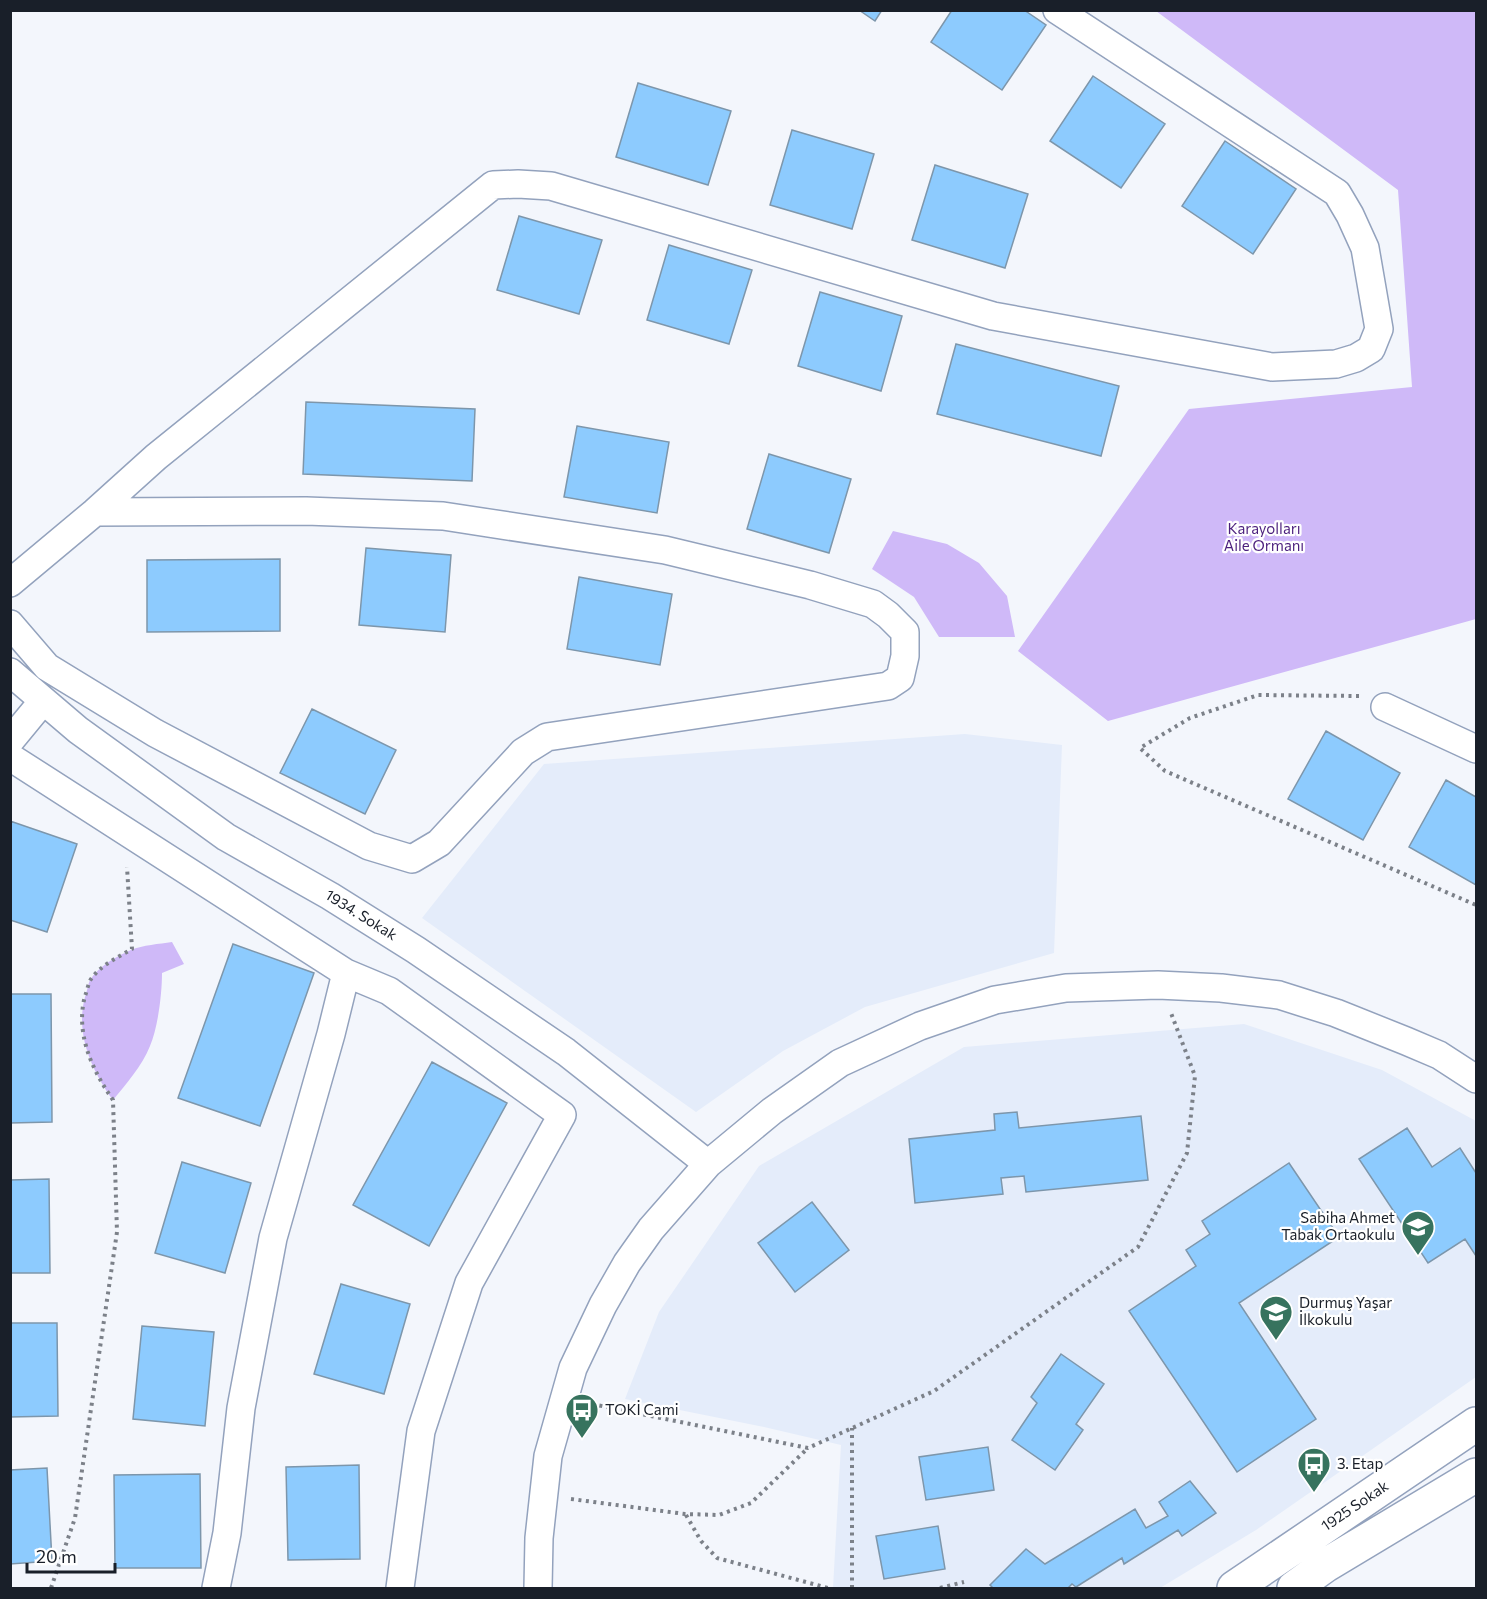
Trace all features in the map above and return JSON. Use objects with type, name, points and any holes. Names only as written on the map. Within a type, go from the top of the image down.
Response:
[{"type":"main road","name":"1925 Sokak","points":[[1234,1588],[1476,1424]]},
{"type":"main road","points":[[1294,1588],[1326,1565],[1476,1475]]},
{"type":"street","points":[[10,584],[156,457],[493,185],[551,186],[1005,318],[1272,367],[1336,364],[1356,358],[1371,349],[1379,329],[1365,248],[1337,193],[1058,10]]},
{"type":"street","points":[[10,624],[47,667],[155,733],[369,846],[412,859],[440,843],[524,752],[547,737],[888,686],[900,678],[903,668],[905,632],[873,604],[810,585],[665,549],[443,516],[306,511],[95,512]]},
{"type":"street","name":"1934. Sokak","points":[[10,672],[78,730],[226,837],[330,896],[416,950],[566,1052],[708,1164]]},
{"type":"street","points":[[10,741],[43,701]]},
{"type":"street","points":[[1385,706],[1476,749]]},
{"type":"street","points":[[10,757],[346,973],[389,992],[562,1115],[469,1283],[421,1431],[400,1588]]},
{"type":"street","points":[[216,1588],[227,1533],[241,1408],[273,1238],[331,1035],[346,973]]},
{"type":"street","points":[[538,1588],[538,1538],[548,1456],[573,1368],[603,1305],[627,1263],[651,1229],[708,1164],[772,1112],[840,1063],[920,1026],[995,1000],[1066,988],[1158,985],[1221,988],[1280,995],[1336,1013],[1439,1055],[1476,1079]]},
{"type":"path","points":[[1385,706],[1362,696],[1258,695],[1190,718],[1140,748],[1165,771],[1476,905]]},
{"type":"path","points":[[51,1588],[75,1518],[117,1232],[113,1100],[101,1083],[88,1055],[81,1023],[90,980],[104,965],[132,949],[124,830]]},
{"type":"path","points":[[544,1495],[685,1514],[719,1515],[752,1503],[808,1448],[934,1391],[1138,1247],[1187,1153],[1195,1076],[1175,1022]]},
{"type":"path","points":[[564,1399],[808,1448]]},
{"type":"path","points":[[852,1428],[852,1588]]},
{"type":"path","points":[[685,1514],[701,1541],[717,1558],[828,1588]]},
{"type":"path","points":[[940,1588],[964,1582]]},
{"type":"shaded area","points":[[965,734],[1062,745],[1054,953],[865,1007],[783,1051],[696,1112],[422,918],[544,764]]},
{"type":"shaded area","points":[[1244,1024],[1382,1070],[1476,1121],[1476,1377],[1256,1530],[1160,1588],[833,1588],[841,1445],[625,1399],[659,1312],[759,1166],[964,1047]]},
{"type":"green space","name":"Karayolları Aile Ormanı","points":[[1156,11],[1476,11],[1476,619],[1108,721],[1018,651],[1189,409],[1412,387],[1398,190]]},
{"type":"green space","points":[[893,531],[947,544],[979,563],[1007,596],[1015,637],[939,637],[914,597],[872,569]]},
{"type":"green space","points":[[172,942],[184,964],[162,973],[159,1010],[150,1046],[138,1068],[113,1100],[98,1077],[87,1052],[84,1038],[82,1011],[89,982],[103,966],[126,952]]},
{"type":"building","points":[[859,10],[882,10],[875,21]]},
{"type":"building","points":[[952,10],[1024,10],[1046,25],[1002,90],[931,42]]},
{"type":"building","points":[[1093,76],[1165,124],[1121,188],[1050,141]]},
{"type":"building","points":[[638,83],[731,111],[708,185],[616,157]]},
{"type":"building","points":[[792,130],[874,154],[852,229],[770,205]]},
{"type":"building","points":[[1225,141],[1296,189],[1253,254],[1182,206]]},
{"type":"building","points":[[935,165],[1028,194],[1005,268],[912,240]]},
{"type":"building","points":[[519,216],[602,240],[579,314],[497,290]]},
{"type":"building","points":[[669,245],[752,270],[729,344],[647,320]]},
{"type":"building","points":[[820,292],[902,316],[881,391],[798,366]]},
{"type":"building","points":[[956,344],[1119,386],[1101,456],[937,414]]},
{"type":"building","points":[[306,402],[475,409],[472,481],[303,474]]},
{"type":"building","points":[[577,426],[669,442],[657,513],[564,497]]},
{"type":"building","points":[[769,454],[851,479],[829,553],[747,529]]},
{"type":"building","points":[[366,548],[451,555],[445,632],[359,625]]},
{"type":"building","points":[[280,559],[280,631],[147,632],[147,560]]},
{"type":"building","points":[[579,577],[672,594],[660,665],[567,649]]},
{"type":"building","points":[[312,709],[396,750],[365,814],[280,773]]},
{"type":"building","points":[[1326,731],[1400,773],[1363,840],[1288,799]]},
{"type":"building","points":[[1446,780],[1476,797],[1476,885],[1409,847]]},
{"type":"building","points":[[10,821],[77,844],[47,932],[10,920]]},
{"type":"building","points":[[233,944],[314,973],[260,1126],[178,1098]]},
{"type":"building","points":[[10,994],[51,994],[52,1122],[10,1123]]},
{"type":"building","points":[[432,1062],[507,1103],[429,1246],[353,1205]]},
{"type":"building","points":[[1017,1112],[1019,1128],[1141,1116],[1148,1180],[1026,1192],[1024,1176],[1001,1178],[1003,1194],[915,1203],[909,1139],[995,1130],[994,1114]]},
{"type":"building","name":"Sabiha Ahmet Tabak Ortaokulu","points":[[1407,1128],[1432,1167],[1460,1148],[1476,1173],[1476,1256],[1465,1239],[1428,1263],[1359,1159]]},
{"type":"building","points":[[182,1162],[251,1183],[225,1273],[155,1253]]},
{"type":"building","name":"Durmuş Yaşar İlkokulu","points":[[1289,1163],[1339,1237],[1239,1303],[1316,1419],[1237,1472],[1129,1311],[1196,1266],[1186,1250],[1210,1234],[1202,1221]]},
{"type":"building","points":[[49,1179],[50,1273],[10,1273],[10,1180]]},
{"type":"building","points":[[812,1202],[849,1250],[795,1292],[758,1243]]},
{"type":"building","points":[[341,1284],[410,1304],[384,1394],[314,1374]]},
{"type":"building","points":[[10,1323],[57,1323],[58,1416],[10,1417]]},
{"type":"building","points":[[142,1326],[214,1332],[205,1426],[133,1419]]},
{"type":"building","points":[[1061,1354],[1104,1384],[1076,1424],[1083,1430],[1055,1470],[1012,1440],[1037,1403],[1031,1397]]},
{"type":"building","points":[[988,1447],[994,1490],[926,1500],[919,1457]]},
{"type":"building","points":[[359,1465],[360,1559],[288,1560],[286,1467]]},
{"type":"building","points":[[47,1468],[52,1561],[10,1564],[10,1470]]},
{"type":"building","points":[[200,1474],[201,1568],[115,1568],[114,1475]]},
{"type":"building","points":[[1190,1481],[1216,1513],[1182,1536],[1178,1530],[1124,1564],[1122,1558],[1076,1587],[1072,1584],[1068,1588],[993,1588],[990,1585],[1026,1549],[1045,1564],[1135,1509],[1146,1528],[1168,1516],[1159,1502]]},
{"type":"building","points":[[938,1526],[945,1569],[884,1579],[876,1536]]},
{"type":"place","name":"Sabiha Ahmet Tabak Ortaokulu","points":[[1418,1256]]},
{"type":"place","name":"Durmuş Yaşar İlkokulu","points":[[1276,1341]]},
{"type":"place","name":"TOKİ Cami","points":[[582,1439]]},
{"type":"place","name":"3. Etap","points":[[1314,1493]]}]
